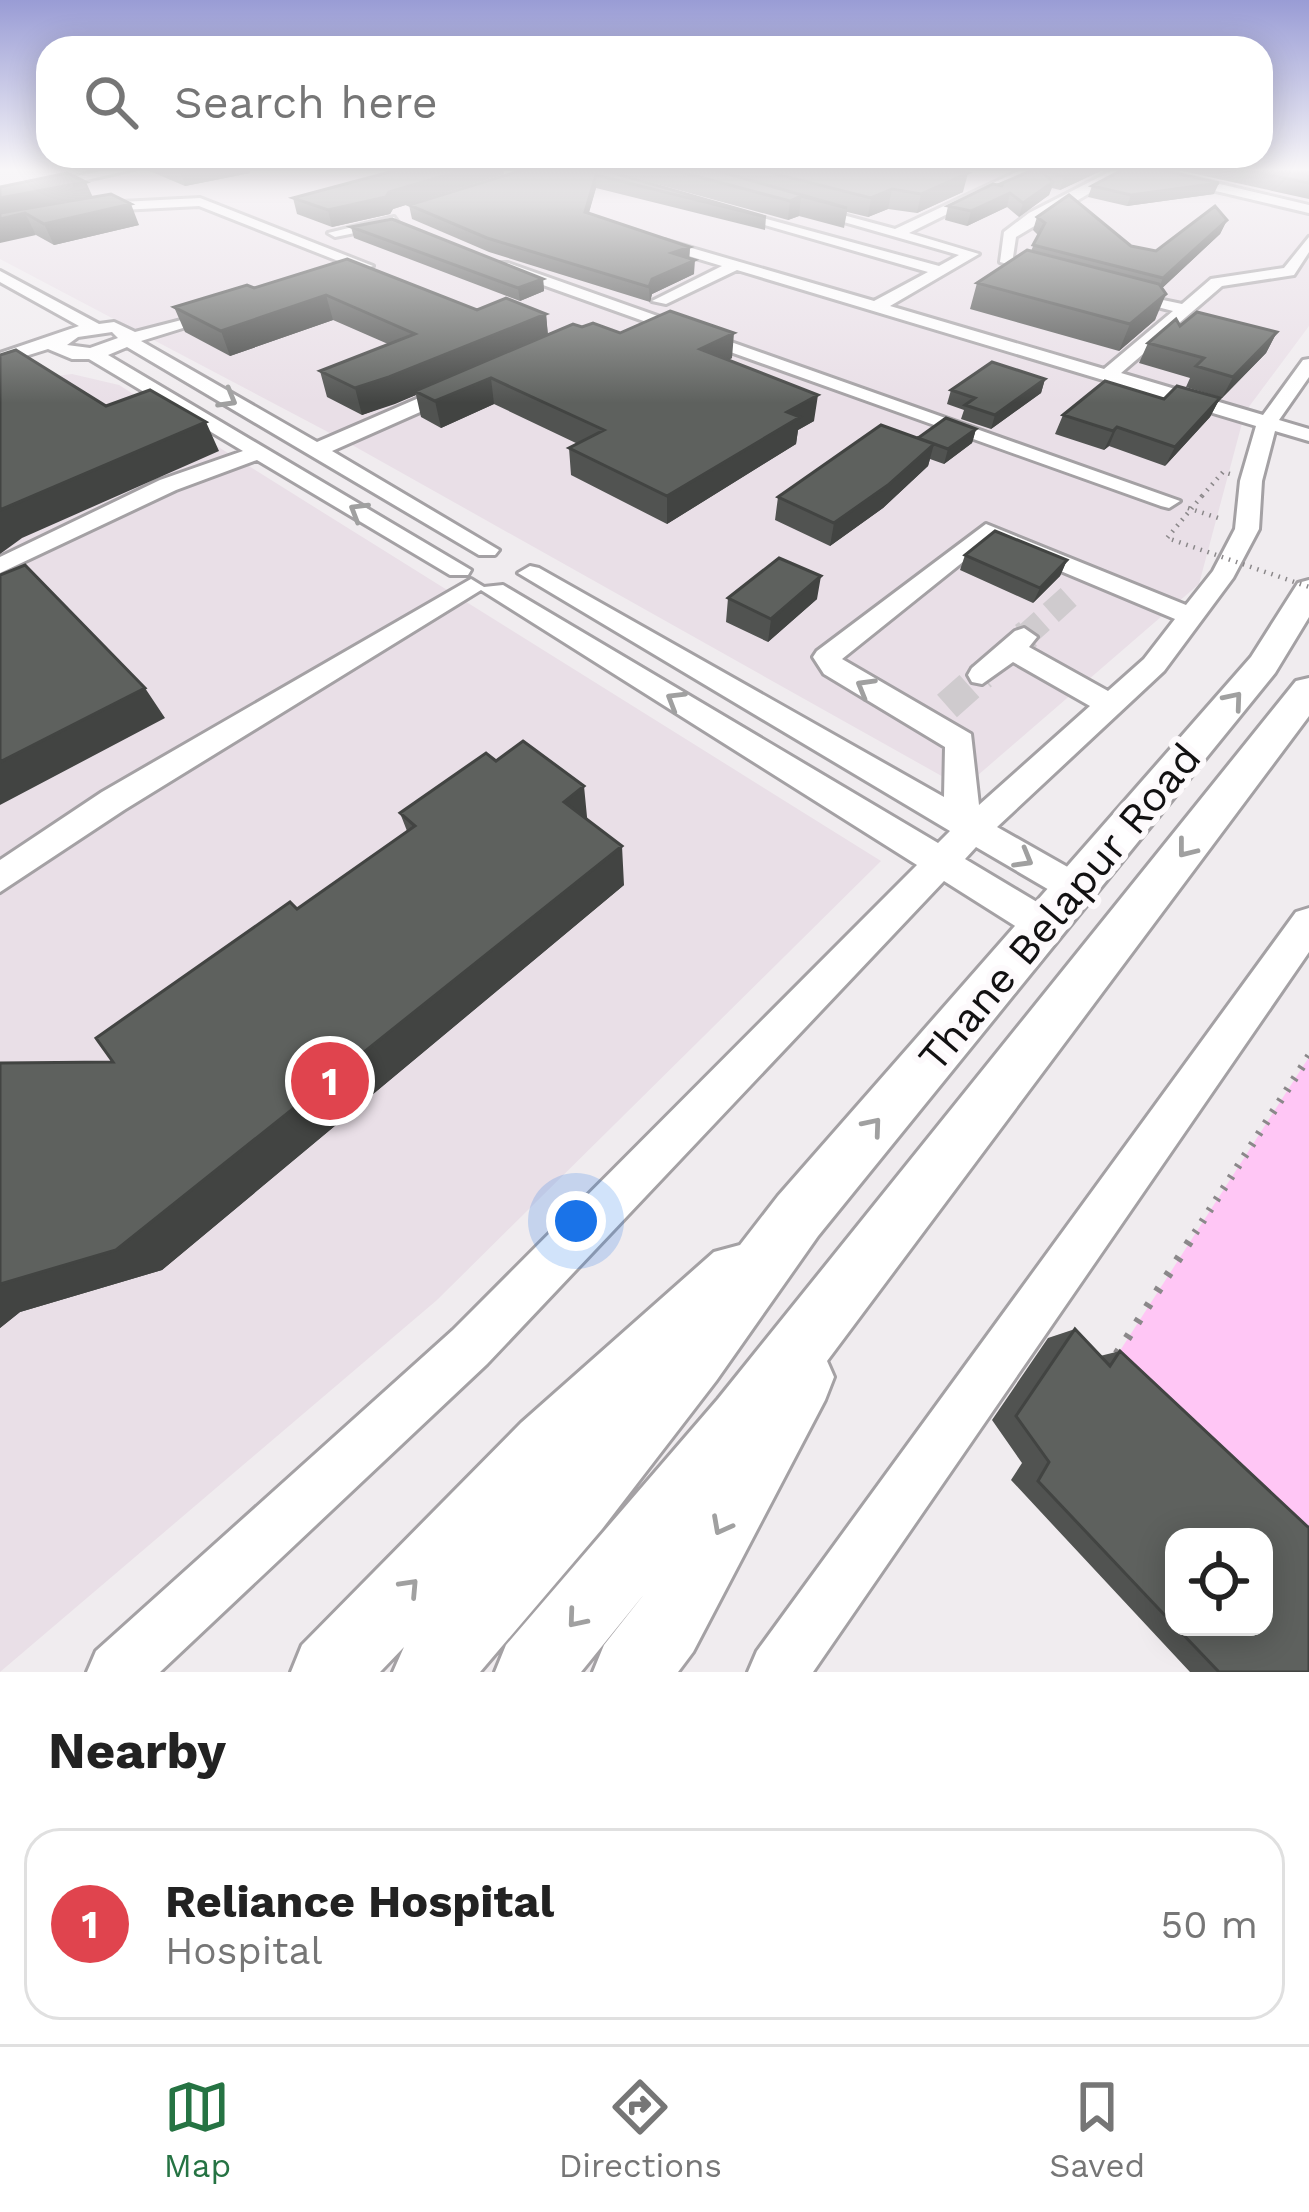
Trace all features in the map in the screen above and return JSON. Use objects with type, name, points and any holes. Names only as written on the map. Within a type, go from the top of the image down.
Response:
[{"type":"main road","name":"Thane Belapur Road","points":[[798,1216],[1264,665],[1309,589]]},
{"type":"main road","name":"Thane Belapur Road","points":[[856,1276],[1309,690]]},
{"type":"main road","points":[[431,1672],[578,1505],[694,1359],[798,1216]]},
{"type":"main road","points":[[329,1672],[544,1446],[798,1216]]},
{"type":"main road","points":[[532,1672],[856,1276]]},
{"type":"main road","points":[[631,1672],[667,1627],[856,1276]]},
{"type":"street","points":[[316,247],[365,266],[325,278]]},
{"type":"street","points":[[674,247],[1309,435]]},
{"type":"street","points":[[853,247],[941,271]]},
{"type":"street","points":[[875,307],[971,254],[948,247]]},
{"type":"street","points":[[1007,247],[1005,259],[1055,276]]},
{"type":"street","points":[[1108,376],[1216,282],[1289,272],[1305,247]]},
{"type":"street","points":[[482,259],[1169,501]]},
{"type":"street","points":[[660,301],[736,266]]},
{"type":"street","points":[[0,276],[92,327],[122,329],[127,340],[487,550],[519,554],[530,573],[958,846],[1044,925]]},
{"type":"street","points":[[0,286],[64,341],[92,353],[475,582],[958,846],[1075,888]]},
{"type":"street","points":[[1098,287],[1183,309]]},
{"type":"street","points":[[92,353],[240,305]]},
{"type":"street","points":[[613,322],[634,312]]},
{"type":"street","points":[[0,372],[92,327]]},
{"type":"street","points":[[0,358],[64,341]]},
{"type":"street","points":[[117,1672],[470,1347],[958,846],[1154,665],[1224,573],[1246,529],[1251,481],[1267,423],[1309,364]]},
{"type":"street","points":[[316,450],[486,376]]},
{"type":"street","points":[[0,566],[168,485],[259,452]]},
{"type":"street","points":[[958,846],[963,746],[938,715],[834,668],[826,657],[982,531],[1084,584],[1191,616]]},
{"type":"street","points":[[475,582],[467,558],[487,550]]},
{"type":"street","points":[[0,878],[113,801],[475,582],[515,585],[530,573]]},
{"type":"street","points":[[982,675],[1017,643],[1110,705]]},
{"type":"street","points":[[778,1672],[1309,922]]},
{"type":"path","points":[[1223,472],[1167,538],[1309,589]]},
{"type":"path","points":[[1169,501],[1246,529]]},
{"type":"path","points":[[1105,1374],[1309,1057]]},
{"type":"shaded area","points":[[0,247],[1309,247],[1309,326],[1245,412],[1199,584],[963,788],[345,441],[0,259]]},
{"type":"shaded area","points":[[72,374],[119,385],[881,861],[437,1300],[0,1672],[0,383]]},
{"type":"shaded area","points":[[1309,1057],[1309,1525],[1295,1555],[1273,1534],[1273,1528],[1267,1528],[1105,1374]]},
{"type":"building","points":[[406,247],[463,247],[543,279],[518,288]]},
{"type":"building","points":[[517,247],[690,247],[672,253],[695,260],[652,279],[649,287]]},
{"type":"building","points":[[1041,247],[1156,251],[1197,247],[1163,278]]},
{"type":"building","points":[[1027,250],[1159,284],[1166,294],[1130,324],[977,283]]},
{"type":"building","points":[[347,259],[477,310],[506,298],[546,314],[355,388],[320,371],[415,334],[326,295],[221,331],[174,307]]},
{"type":"building","points":[[670,311],[734,333],[700,349],[818,395],[787,412],[800,417],[667,496],[569,448],[604,430],[491,378],[435,401],[415,391],[573,324],[593,323],[620,333]]},
{"type":"building","points":[[1197,312],[1277,332],[1233,377],[1196,366],[1204,358],[1148,343],[1176,319],[1180,326]]},
{"type":"building","points":[[16,350],[106,406],[150,390],[206,422],[0,510],[0,355]]},
{"type":"building","points":[[992,362],[1045,379],[995,415],[965,405],[975,398],[951,390]]},
{"type":"building","points":[[1105,381],[1164,399],[1177,386],[1220,398],[1175,447],[1063,415]]},
{"type":"building","points":[[946,418],[976,429],[948,449],[918,438]]},
{"type":"building","points":[[881,425],[934,444],[888,485],[834,523],[778,497]]},
{"type":"building","points":[[995,531],[1067,560],[1040,588],[965,555]]},
{"type":"building","points":[[779,558],[821,576],[771,619],[728,598]]},
{"type":"building","points":[[25,565],[145,688],[0,762],[0,575]]},
{"type":"building","points":[[523,741],[584,786],[564,802],[622,846],[116,1250],[0,1284],[0,1063],[113,1062],[96,1038],[290,902],[297,909],[415,826],[400,813],[486,753],[496,761]]},
{"type":"building","points":[[1075,1329],[1110,1366],[1120,1351],[1309,1528],[1309,1672],[1219,1672],[1185,1636],[1273,1636],[1273,1528],[1165,1528],[1165,1615],[1038,1481],[1049,1462],[1016,1416]]},
{"type":"tunnel","points":[[1028,634],[1024,637],[1073,593]]},
{"type":"tunnel","points":[[947,706],[982,675]]},
{"type":"place","name":"Reliance Hospital","points":[[330,1081]]}]
